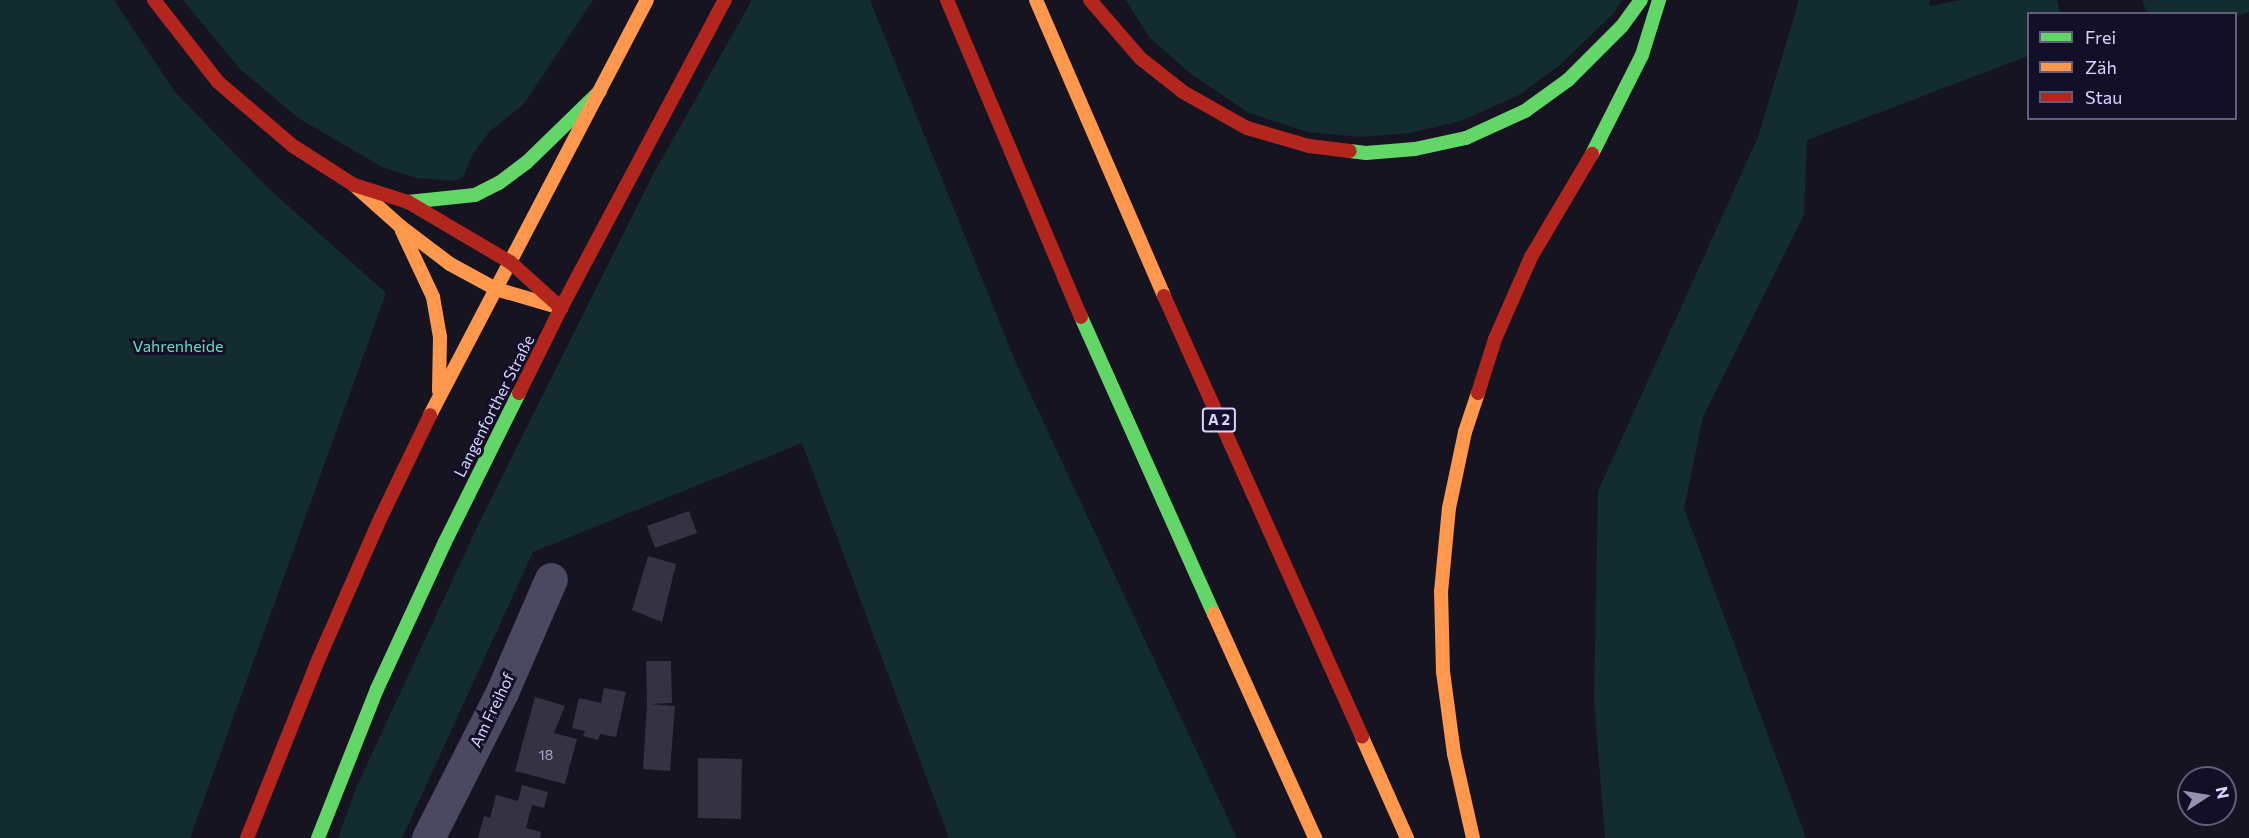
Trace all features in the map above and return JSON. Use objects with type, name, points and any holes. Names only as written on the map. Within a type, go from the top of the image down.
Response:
[{"type":"main road","points":[[154,0],[167,20],[218,82],[293,146],[354,185],[400,226],[450,264],[496,289],[561,308]]},
{"type":"main road","points":[[247,838],[324,647],[381,517],[439,397],[647,0]]},
{"type":"main road","name":"Langenforther Straße","points":[[318,838],[377,689],[445,542],[561,308],[725,0]]},
{"type":"main road","points":[[947,0],[1119,406],[1315,838]]},
{"type":"main road","name":"A 2","points":[[1036,0],[1151,268],[1407,838]]},
{"type":"main road","points":[[1090,0],[1140,58],[1183,92],[1247,128],[1309,146],[1366,153],[1415,149],[1466,138],[1525,111],[1568,80],[1622,26],[1641,0]]},
{"type":"main road","points":[[1473,838],[1454,754],[1443,672],[1441,615],[1449,508],[1465,432],[1495,339],[1508,308],[1531,257],[1592,153],[1642,55],[1659,0]]},
{"type":"main road","points":[[408,202],[475,195],[499,183],[526,163],[600,91]]},
{"type":"main road","points":[[354,185],[408,202],[510,262],[561,308]]},
{"type":"main road","points":[[400,226],[432,297],[440,337],[439,397]]},
{"type":"street","name":"Am Freihof","points":[[428,838],[502,692],[551,579]]},
{"type":"green space","name":"Vahrenheide","points":[[0,0],[114,0],[175,92],[269,189],[386,293],[190,838],[0,838]]},
{"type":"green space","points":[[183,0],[593,0],[523,105],[490,131],[473,154],[463,177],[453,181],[417,178],[384,168],[298,118],[239,68]]},
{"type":"green space","points":[[752,0],[870,0],[1016,363],[1237,838],[949,838],[802,443],[533,552],[402,838],[338,838],[356,788],[479,523],[652,176]]},
{"type":"green space","points":[[1126,0],[1622,0],[1613,14],[1560,65],[1519,95],[1461,121],[1410,133],[1361,137],[1308,132],[1249,113],[1191,74],[1149,37]]},
{"type":"green space","points":[[1799,0],[1930,0],[1929,6],[1962,0],[2057,0],[2060,12],[2027,12],[2027,56],[1807,140],[1804,215],[1703,417],[1684,508],[1806,838],[1605,838],[1594,700],[1598,491],[1758,137]]},
{"type":"green space","points":[[2142,0],[2249,0],[2249,12],[2237,16],[2237,12],[2147,12]]},
{"type":"building","points":[[689,511],[697,533],[655,548],[647,526]]},
{"type":"building","points":[[648,556],[676,564],[662,622],[632,610]]},
{"type":"building","points":[[646,661],[671,661],[672,703],[650,704],[675,706],[670,771],[643,769],[647,704]]},
{"type":"building","points":[[604,688],[626,692],[616,737],[600,734],[598,740],[583,736],[585,731],[572,728],[579,698],[601,703]]},
{"type":"building","points":[[535,697],[565,706],[554,733],[577,739],[565,784],[515,771]]},
{"type":"building","points":[[698,758],[742,759],[741,819],[698,818]]},
{"type":"building","points":[[522,785],[548,792],[544,808],[532,805],[526,828],[541,832],[540,838],[478,838],[484,816],[490,818],[496,795],[518,801]]},
{"type":"traffic: fast","points":[[1350,151],[1366,153],[1415,149],[1466,138],[1525,111],[1568,80],[1622,26],[1641,0]]},
{"type":"traffic: fast","points":[[1592,154],[1642,55],[1659,0]]},
{"type":"traffic: fast","points":[[408,202],[475,195],[499,183],[526,163],[600,91]]},
{"type":"traffic: fast","points":[[1081,317],[1214,614]]},
{"type":"traffic: fast","points":[[318,838],[377,689],[445,542],[519,393]]},
{"type":"traffic: slow","points":[[430,415],[647,0]]},
{"type":"traffic: slow","points":[[1036,0],[1164,296]]},
{"type":"traffic: slow","points":[[354,185],[400,226],[450,264],[496,289],[561,308]]},
{"type":"traffic: slow","points":[[402,231],[433,297],[440,337],[439,391]]},
{"type":"traffic: slow","points":[[1473,838],[1454,754],[1443,672],[1441,592],[1449,508],[1465,432],[1478,393]]},
{"type":"traffic: slow","points":[[1214,614],[1315,838]]},
{"type":"traffic: slow","points":[[1362,737],[1407,838]]},
{"type":"traffic: jam","points":[[154,0],[218,82],[293,146],[354,185],[408,202],[510,262],[561,308]]},
{"type":"traffic: jam","points":[[519,393],[561,308],[725,0]]},
{"type":"traffic: jam","points":[[947,0],[1081,317]]},
{"type":"traffic: jam","points":[[1090,0],[1140,58],[1183,92],[1247,128],[1309,146],[1350,151]]},
{"type":"traffic: jam","points":[[1478,393],[1495,339],[1531,257],[1592,154]]},
{"type":"traffic: jam","points":[[1164,296],[1362,737]]},
{"type":"traffic: jam","points":[[247,838],[319,658],[381,517],[430,415]]}]
